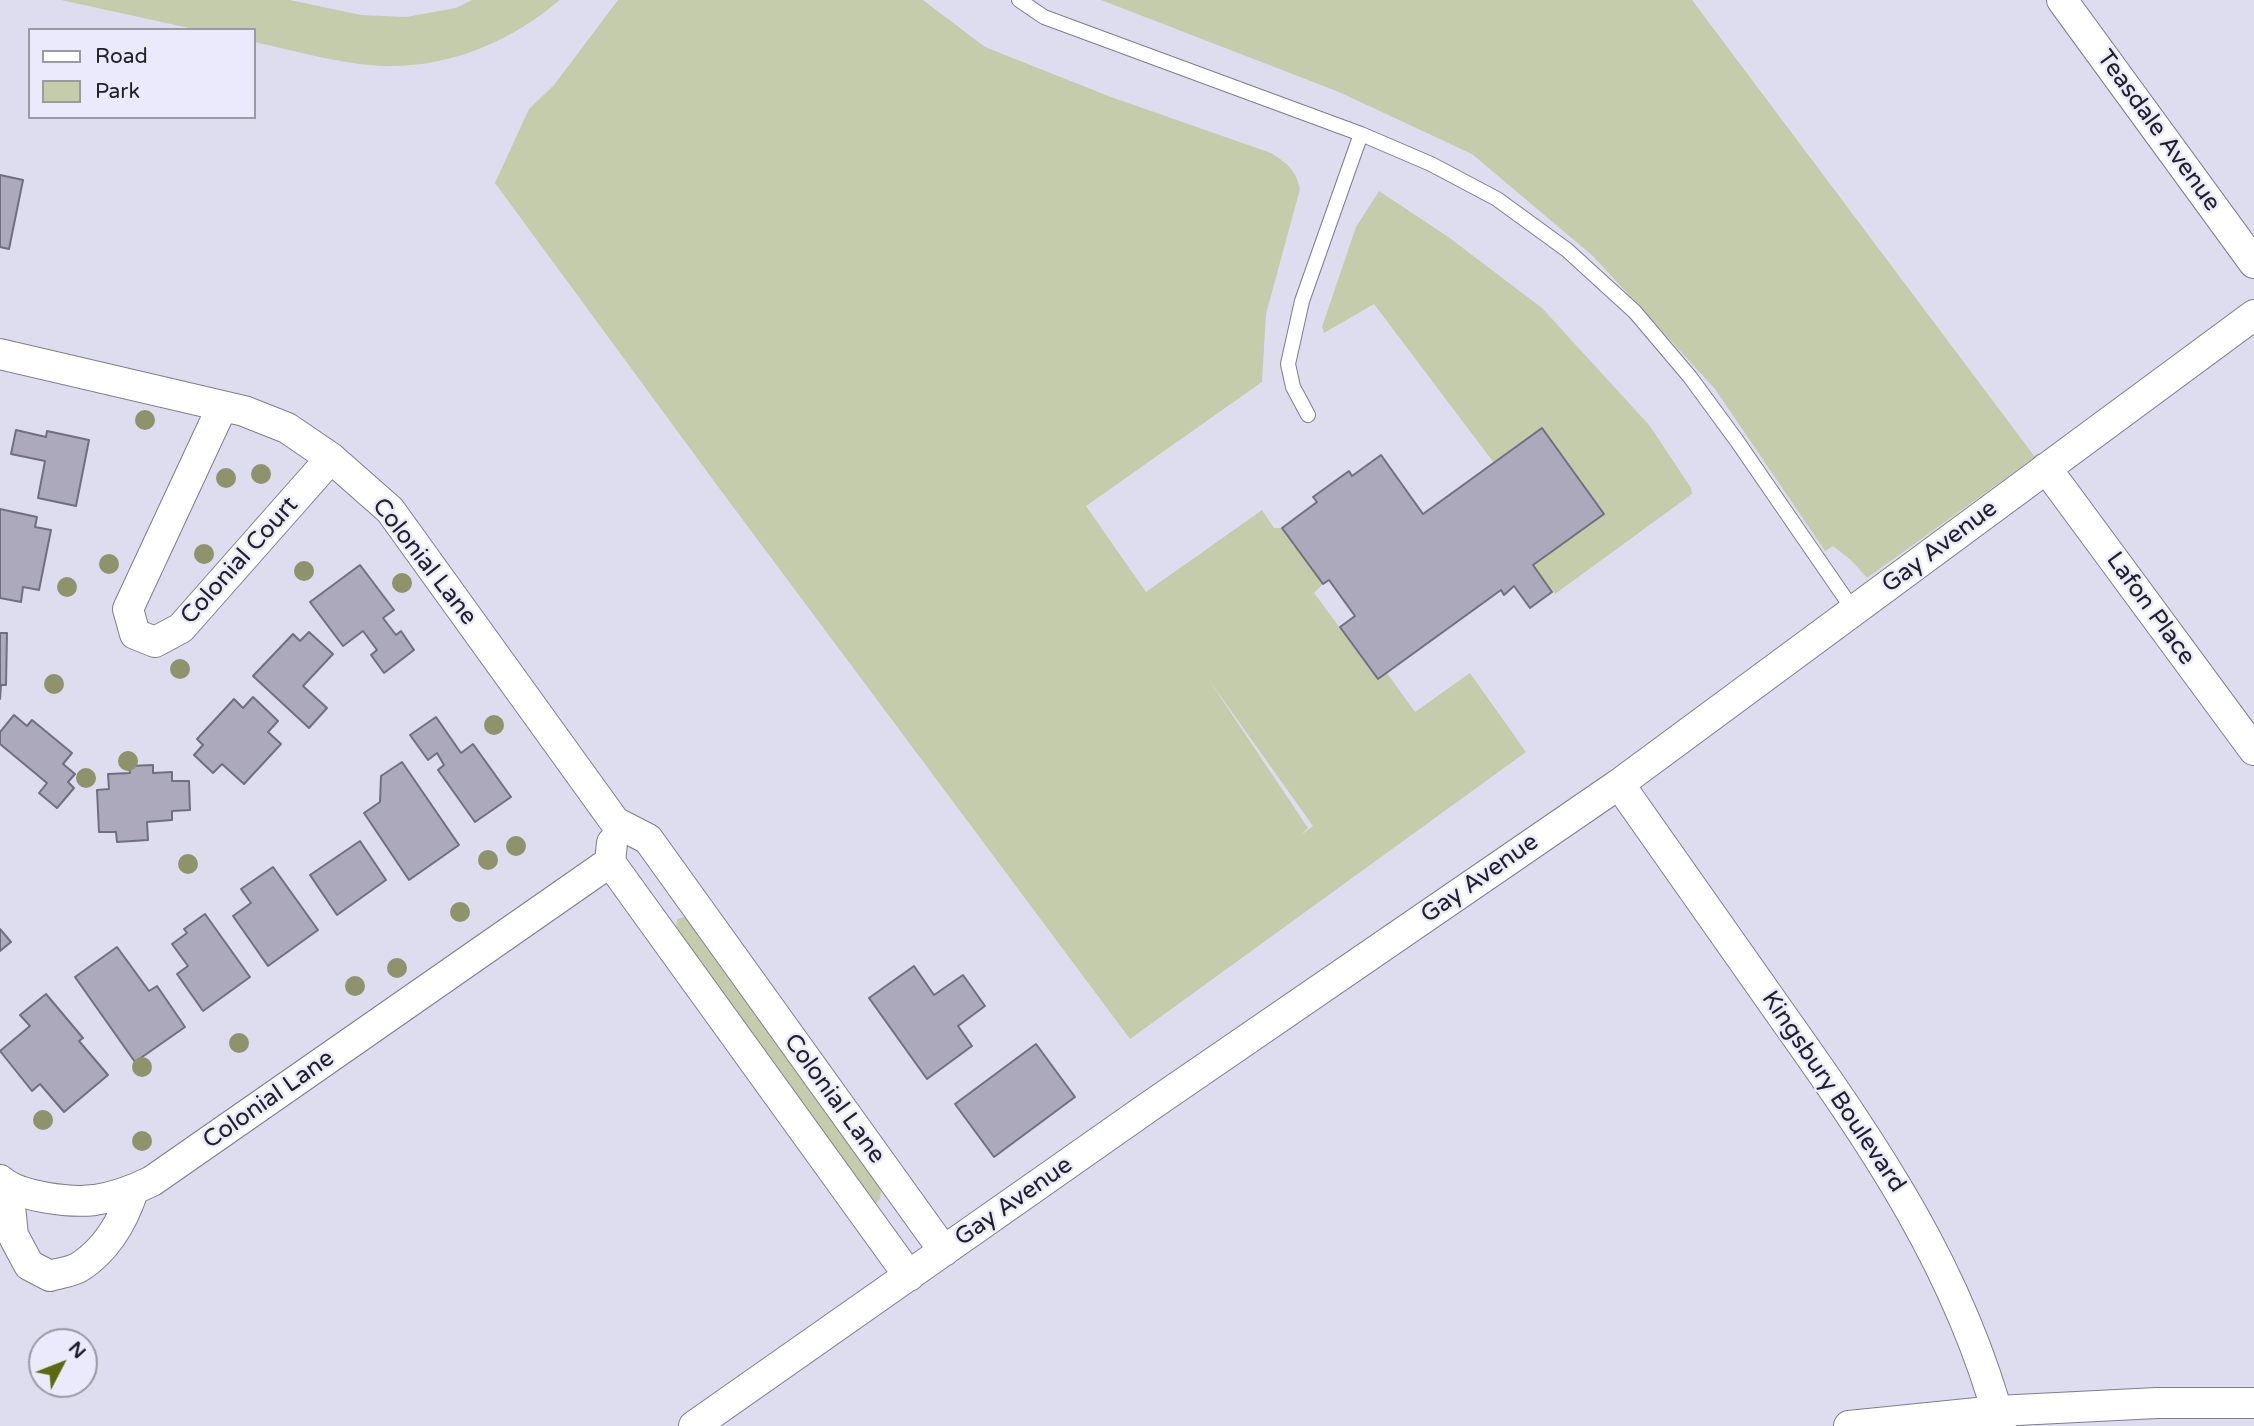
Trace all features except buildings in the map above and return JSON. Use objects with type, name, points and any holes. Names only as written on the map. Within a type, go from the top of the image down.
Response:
[{"type":"street","name":"Teasdale Avenue","points":[[2062,0],[2254,263]]},
{"type":"street","name":"Gay Avenue","points":[[694,1426],[1150,1106],[1619,784],[2254,315]]},
{"type":"street","name":"Colonial Lane","points":[[0,354],[244,411],[287,428],[331,458],[390,510],[615,822],[648,839],[944,1251]]},
{"type":"street","name":"Colonial Court","points":[[222,407],[128,609],[135,634],[155,642],[181,628],[331,458]]},
{"type":"street","name":"Lafon Place","points":[[2046,468],[2254,750]]},
{"type":"street","name":"Kingsbury Boulevard","points":[[1619,784],[1849,1110],[1901,1192],[1939,1262],[1967,1323],[1999,1419]]},
{"type":"street","points":[[610,862],[615,822]]},
{"type":"street","name":"Colonial Lane","points":[[4,1184],[34,1196],[93,1200],[133,1191],[152,1181],[610,862],[909,1276]]},
{"type":"street","points":[[663,935],[666,911],[673,906],[684,904],[695,906]]},
{"type":"street","name":"Colonial Lane","points":[[4,1184],[13,1235],[29,1265],[50,1276],[80,1268],[109,1241],[125,1216],[133,1191]]},
{"type":"street","points":[[1849,1426],[1999,1419],[2157,1403],[2254,1403]]},
{"type":"lane","points":[[1019,0],[1044,17],[1362,134],[1431,164],[1497,199],[1567,250],[1635,312],[1690,377],[1854,611]]},
{"type":"lane","points":[[1308,415],[1293,387],[1288,364],[1302,301],[1362,134]]},
{"type":"green space","points":[[61,0],[290,0],[361,15],[406,17],[456,8],[472,0],[560,0],[521,28],[480,49],[435,62],[411,65],[370,65],[256,42],[256,28],[189,28]]},
{"type":"green space","points":[[618,0],[923,0],[985,47],[1111,97],[1277,157],[1293,172],[1300,189],[1266,314],[1262,382],[1086,506],[1146,592],[1262,510],[1274,528],[1282,528],[1323,584],[1314,593],[1378,679],[1387,673],[1415,712],[1470,673],[1526,752],[1130,1039],[495,183],[529,109],[554,85]],"holes":[[[1209,680],[1313,826],[1300,836],[1308,828]]]},
{"type":"green space","points":[[1101,0],[1692,0],[2035,457],[1867,578],[1851,560],[1833,546],[1825,551],[1715,389],[1593,256],[1472,154],[1339,92]]},
{"type":"green space","points":[[1379,191],[1447,236],[1542,308],[1650,426],[1691,488],[1692,494],[1555,594],[1533,565],[1604,514],[1542,429],[1494,463],[1374,304],[1324,333],[1322,327],[1356,227]]},
{"type":"green space","points":[[685,917],[693,924],[874,1178],[881,1191],[880,1199],[876,1203],[865,1198],[676,929],[677,919]]}]
